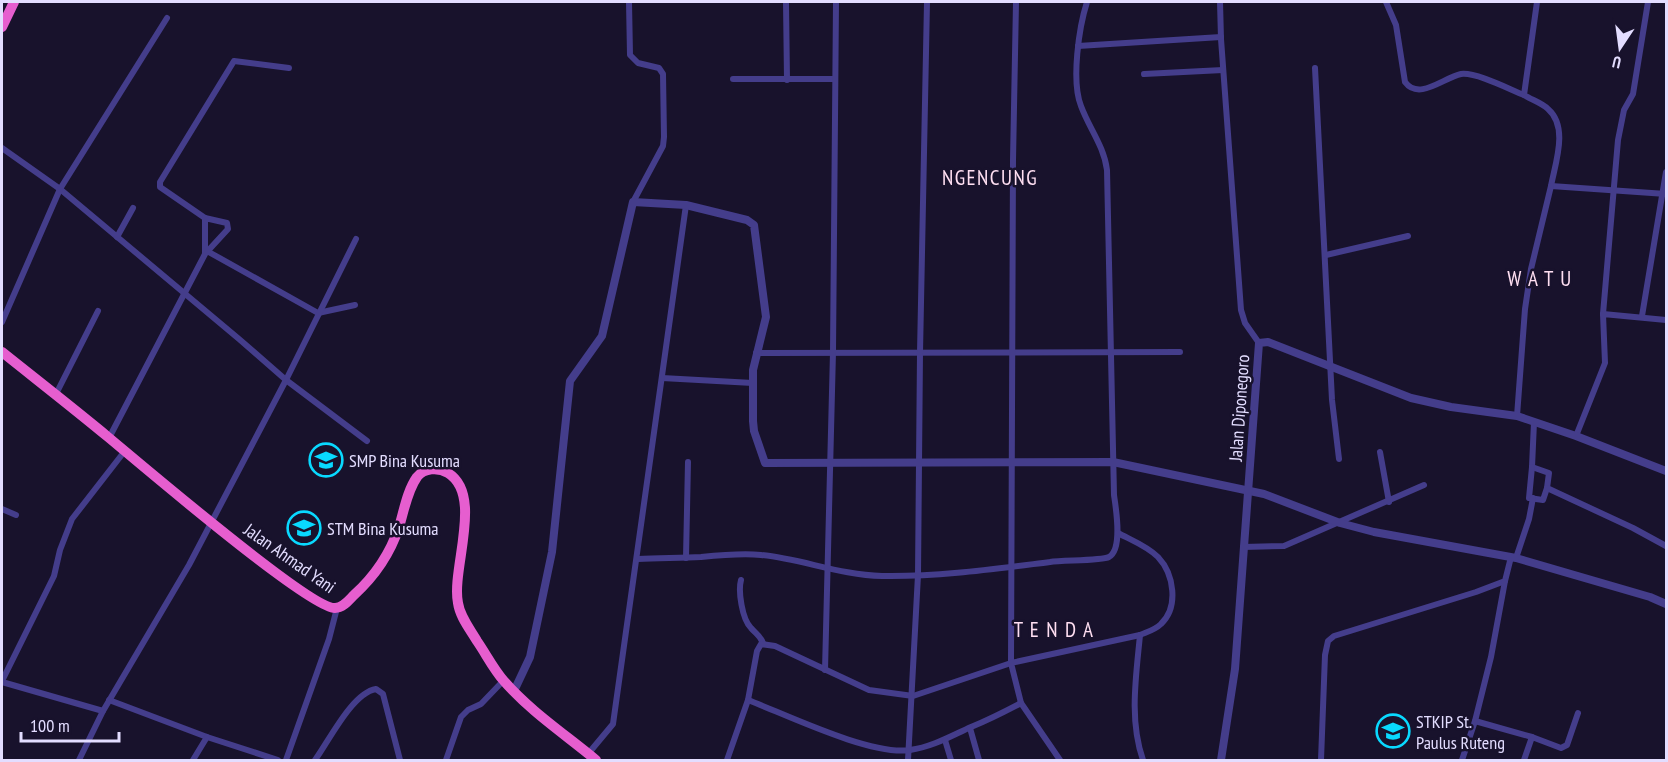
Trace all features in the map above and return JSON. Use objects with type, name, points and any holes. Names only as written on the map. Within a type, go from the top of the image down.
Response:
[{"type":"highway","points":[[2,27],[14,2]]},
{"type":"highway","name":"Jalan Ahmad Yani","points":[[2,352],[210,521],[297,588],[327,607],[337,608],[346,603],[369,582],[380,567],[398,530],[407,499],[418,476],[433,469],[448,473],[459,488],[464,501],[465,523],[458,604],[468,627],[503,681],[592,757]]},
{"type":"street","points":[[514,691],[530,657],[552,552],[570,381],[602,336],[633,202],[664,142],[663,74],[659,68],[638,63],[630,55],[629,2]]},
{"type":"street","points":[[786,2],[787,80]]},
{"type":"street","points":[[825,670],[829,568],[836,2]]},
{"type":"street","points":[[908,760],[918,575],[927,2]]},
{"type":"street","points":[[1016,2],[1011,663],[1020,703],[1060,760]]},
{"type":"street","points":[[638,559],[753,554],[850,573],[880,576],[918,575],[1108,557],[1114,550],[1118,533],[1113,462],[1107,170],[1104,154],[1080,106],[1076,84],[1078,46],[1087,2]]},
{"type":"street","points":[[1220,2],[1241,310],[1245,323],[1259,343]]},
{"type":"street","points":[[1386,2],[1396,25],[1405,82],[1409,87],[1414,90],[1423,89],[1466,74],[1524,95],[1550,110],[1557,124],[1559,133],[1551,186],[1531,269],[1525,309],[1517,416]]},
{"type":"street","points":[[1524,95],[1537,2]]},
{"type":"street","points":[[1576,436],[1605,363],[1603,314],[1620,126],[1624,110],[1632,94],[1648,2]]},
{"type":"street","points":[[2,321],[60,189],[167,18]]},
{"type":"street","points":[[1078,46],[1221,37]]},
{"type":"street","points":[[109,438],[206,252],[225,234],[228,225],[205,218],[160,188],[160,182],[234,62],[289,68]]},
{"type":"street","points":[[1315,68],[1333,414],[1339,459]]},
{"type":"street","points":[[1144,74],[1223,70]]},
{"type":"street","points":[[733,79],[835,79]]},
{"type":"street","points":[[2,148],[60,189],[285,380],[367,441]]},
{"type":"street","points":[[1642,316],[1665,194],[1666,172]]},
{"type":"street","points":[[1551,186],[1665,194]]},
{"type":"street","points":[[633,202],[686,205],[747,220],[754,225],[766,310],[756,353],[753,383],[754,431],[763,462],[919,464],[1113,462],[1282,500],[1340,523],[1374,532],[1514,557],[1666,603]]},
{"type":"street","points":[[592,757],[614,724],[686,205]]},
{"type":"street","points":[[117,237],[134,208]]},
{"type":"street","points":[[205,218],[206,252]]},
{"type":"street","points":[[1326,255],[1408,236]]},
{"type":"street","points":[[80,760],[109,700],[189,565],[356,239]]},
{"type":"street","points":[[206,252],[318,313],[355,305]]},
{"type":"street","points":[[55,396],[98,311]]},
{"type":"street","points":[[1603,314],[1666,320]]},
{"type":"street","name":"Jalan Diponegoro","points":[[1221,760],[1234,669],[1259,343],[1268,342],[1426,402],[1517,416],[1666,471]]},
{"type":"street","points":[[756,353],[1180,352]]},
{"type":"street","points":[[662,378],[753,383]]},
{"type":"street","points":[[1532,467],[1550,473],[1543,500],[1528,496],[1534,422]]},
{"type":"street","points":[[103,711],[2,681],[54,576],[60,550],[72,519],[124,452]]},
{"type":"street","points":[[1380,452],[1389,502]]},
{"type":"street","points":[[686,558],[688,462]]},
{"type":"street","points":[[1243,547],[1284,546],[1424,485]]},
{"type":"street","points":[[1547,489],[1633,528],[1666,546]]},
{"type":"street","points":[[1462,760],[1475,721],[1491,657],[1504,581],[1529,519],[1533,498]]},
{"type":"street","points":[[2,509],[16,515]]},
{"type":"street","points":[[763,643],[782,649],[869,690],[913,696],[1011,663],[1140,635],[1159,626],[1171,609],[1172,584],[1168,571],[1158,557],[1118,533]]},
{"type":"street","points":[[741,580],[739,592],[748,623],[761,637],[763,643]]},
{"type":"street","points":[[1321,760],[1325,656],[1328,641],[1334,636],[1476,592],[1504,581]]},
{"type":"street","points":[[286,760],[329,639],[337,608]]},
{"type":"street","points":[[1140,635],[1134,703],[1137,740],[1143,760]]},
{"type":"street","points":[[727,760],[748,700],[757,651],[763,643]]},
{"type":"street","points":[[446,760],[461,717],[468,710],[481,704],[503,681]]},
{"type":"street","points":[[315,760],[352,705],[368,691],[376,689],[383,694],[400,760]]},
{"type":"street","points":[[109,700],[207,737],[278,760]]},
{"type":"street","points":[[748,700],[837,735],[873,747],[894,751],[909,751],[945,740],[997,717],[1020,703]]},
{"type":"street","points":[[1475,721],[1564,748],[1569,741],[1578,713]]},
{"type":"street","points":[[970,728],[979,760]]},
{"type":"street","points":[[193,760],[207,737]]},
{"type":"street","points":[[1524,760],[1532,737]]},
{"type":"street","points":[[945,740],[951,760]]},
{"type":"place","name":"SMP Bina Kusuma","points":[[326,460]]},
{"type":"place","name":"STM Bina Kusuma","points":[[304,528]]},
{"type":"place","name":"STKIP St. Paulus Ruteng","points":[[1393,731]]},
{"type":"district","name":"NGENCUNG","points":[[990,177]]},
{"type":"district","name":"W A T U","points":[[1540,278]]},
{"type":"district","name":"T E N D A","points":[[1054,629]]}]
